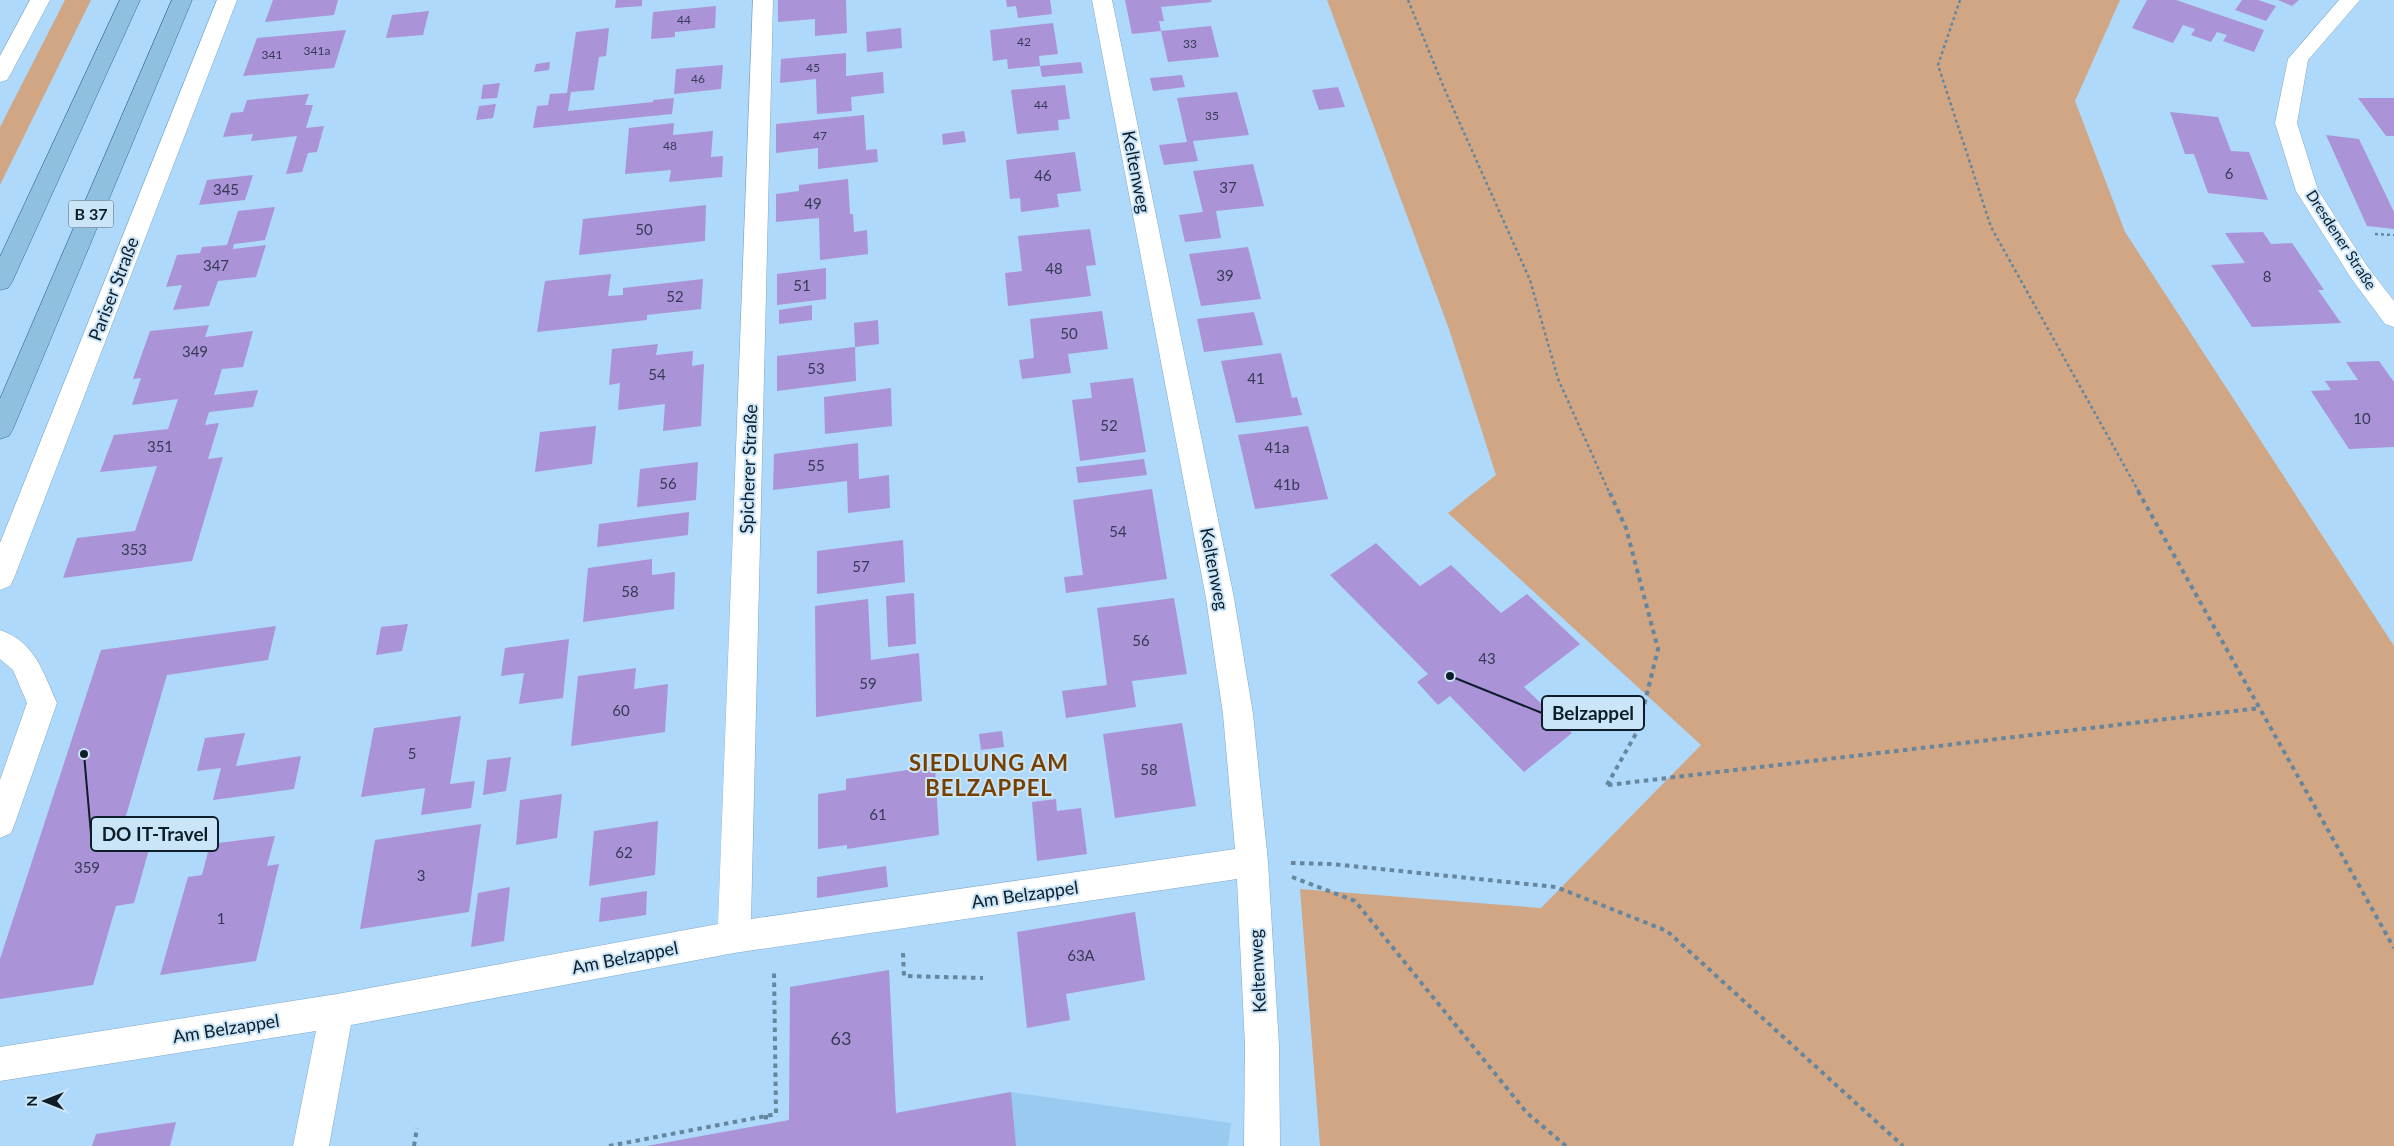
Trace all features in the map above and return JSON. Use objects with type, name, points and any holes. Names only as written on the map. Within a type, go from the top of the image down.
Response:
[{"type":"main road","points":[[0,282],[130,0]]},
{"type":"main road","name":"B 37","points":[[0,429],[182,0]]},
{"type":"street","points":[[0,75],[40,0]]},
{"type":"street","name":"Pariser Straße","points":[[0,578],[227,0]]},
{"type":"street","name":"Spicherer Straße","points":[[734,937],[763,0]]},
{"type":"street","name":"Keltenweg","points":[[1102,0],[1220,598],[1238,714],[1252,862],[1262,1046],[1262,1146]]},
{"type":"street","name":"Dresdener Straße","points":[[2350,0],[2298,59],[2286,123],[2307,191],[2360,272],[2394,318]]},
{"type":"street","points":[[0,642],[24,662],[42,703],[0,823]]},
{"type":"street","name":"Am Belzappel","points":[[0,1064],[338,1011],[734,937],[1252,862]]},
{"type":"street","points":[[311,1146],[338,1011]]},
{"type":"path","points":[[1408,0],[1444,88],[1530,280],[1558,379],[1626,528],[1658,649],[1638,730],[1607,785],[2260,708]]},
{"type":"path","points":[[1960,0],[1938,65],[1991,228],[2394,948]]},
{"type":"path","points":[[1252,862],[1355,901],[1528,1114],[1566,1146]]},
{"type":"path","points":[[1252,862],[1332,864],[1556,887],[1667,931],[1903,1146]]},
{"type":"path","points":[[903,944],[904,976],[983,978]]},
{"type":"path","points":[[609,1146],[776,1114],[774,967]]},
{"type":"path","points":[[766,1116],[766,1124]]},
{"type":"path","points":[[414,1146],[417,1128]]},
{"type":"shaded area","points":[[65,0],[91,0],[0,185],[0,127]]},
{"type":"shaded area","points":[[1327,0],[2120,0],[2075,101],[2125,232],[2394,646],[2394,1146],[1320,1146],[1300,889],[1541,908],[1701,745],[1448,513],[1496,475],[1449,329]]},
{"type":"shaded area","points":[[889,970],[896,1113],[1011,1092],[1231,1123],[1228,1146],[839,1146],[790,1120],[790,987]]},
{"type":"building","points":[[273,0],[338,0],[334,15],[265,22]]},
{"type":"building","points":[[616,0],[642,0],[642,6],[615,8]]},
{"type":"building","points":[[778,0],[846,0],[847,33],[815,36],[815,19],[778,22]]},
{"type":"building","points":[[1006,0],[1050,0],[1052,14],[1018,18],[1016,6],[1007,7]]},
{"type":"building","points":[[1125,0],[1211,0],[1212,2],[1161,7],[1164,21],[1159,21],[1161,31],[1132,34]]},
{"type":"building","points":[[2147,0],[2176,0],[2264,30],[2254,52],[2223,41],[2227,35],[2217,32],[2211,42],[2191,35],[2195,29],[2183,25],[2173,43],[2132,28]]},
{"type":"building","points":[[2242,0],[2258,0],[2276,6],[2266,21],[2235,10]]},
{"type":"building","points":[[2278,0],[2299,0],[2292,6]]},
{"type":"building","points":[[716,6],[715,28],[675,32],[675,37],[651,39],[653,12]]},
{"type":"building","points":[[429,11],[423,35],[386,38],[392,15]]},
{"type":"building","points":[[1053,23],[1058,54],[1039,56],[1040,66],[1008,69],[1007,59],[993,61],[990,30]]},
{"type":"building","points":[[1211,26],[1219,57],[1168,62],[1161,31]]},
{"type":"building","points":[[609,28],[606,56],[599,57],[594,90],[571,92],[568,111],[674,98],[672,114],[533,128],[537,106],[548,105],[550,94],[567,93],[576,32]]},
{"type":"building","points":[[901,28],[902,48],[867,52],[866,32]]},
{"type":"building","points":[[346,30],[334,68],[243,76],[257,38]]},
{"type":"building","points":[[846,53],[846,76],[883,72],[884,93],[851,97],[852,111],[817,114],[816,79],[780,83],[781,59]]},
{"type":"building","points":[[550,62],[549,70],[534,72],[536,64]]},
{"type":"building","points":[[1081,62],[1083,73],[1042,77],[1040,66]]},
{"type":"building","points":[[723,65],[721,89],[674,94],[676,69]]},
{"type":"building","points":[[1182,75],[1185,87],[1153,91],[1150,78]]},
{"type":"building","points":[[500,83],[497,98],[481,99],[483,85]]},
{"type":"building","points":[[1065,85],[1070,119],[1058,120],[1059,130],[1017,134],[1011,90]]},
{"type":"building","points":[[1338,87],[1345,107],[1319,110],[1312,90]]},
{"type":"building","points":[[1237,92],[1249,135],[1193,141],[1198,161],[1164,165],[1159,145],[1187,142],[1177,98]]},
{"type":"building","points":[[309,94],[305,105],[313,105],[306,128],[324,126],[317,152],[308,153],[302,172],[286,174],[297,136],[251,141],[253,134],[223,137],[231,113],[243,112],[247,100]]},
{"type":"building","points":[[2358,98],[2394,98],[2394,136],[2386,136]]},
{"type":"building","points":[[496,104],[493,118],[476,120],[479,106]]},
{"type":"building","points":[[2170,112],[2218,117],[2231,151],[2249,152],[2268,200],[2208,193],[2194,154],[2185,154]]},
{"type":"building","points":[[864,115],[866,150],[877,149],[878,162],[818,169],[818,148],[776,153],[776,124]]},
{"type":"building","points":[[674,123],[673,135],[713,131],[711,157],[723,156],[722,177],[669,182],[671,170],[625,174],[629,128]]},
{"type":"building","points":[[964,131],[966,142],[943,145],[942,134]]},
{"type":"building","points":[[2326,135],[2359,139],[2394,212],[2394,229],[2367,226]]},
{"type":"building","points":[[1075,152],[1081,191],[1057,194],[1059,207],[1021,212],[1020,198],[1010,199],[1006,160]]},
{"type":"building","points":[[1253,164],[1264,206],[1216,211],[1221,238],[1185,242],[1179,215],[1203,212],[1193,171]]},
{"type":"building","points":[[253,175],[245,200],[199,205],[207,180]]},
{"type":"building","points":[[848,179],[850,214],[853,214],[854,232],[867,230],[868,254],[820,260],[819,218],[776,222],[776,194],[799,191],[799,185]]},
{"type":"building","points":[[706,205],[705,241],[579,255],[583,219]]},
{"type":"building","points":[[275,207],[265,240],[234,244],[233,249],[266,245],[256,277],[218,281],[209,306],[173,310],[182,285],[166,287],[177,255],[200,253],[202,247],[227,245],[238,211]]},
{"type":"building","points":[[1090,229],[1096,265],[1086,266],[1091,296],[1008,306],[1005,273],[1022,271],[1018,236]]},
{"type":"building","points":[[2263,232],[2271,244],[2292,243],[2324,290],[2318,290],[2341,323],[2252,327],[2211,265],[2245,263],[2225,233]]},
{"type":"building","points":[[1248,247],[1261,299],[1201,306],[1189,254]]},
{"type":"building","points":[[826,268],[826,299],[777,305],[777,274]]},
{"type":"building","points":[[611,274],[608,296],[623,295],[623,288],[703,279],[701,309],[647,315],[647,320],[537,332],[545,281]]},
{"type":"building","points":[[812,305],[812,320],[779,324],[779,310]]},
{"type":"building","points":[[1102,311],[1108,349],[1068,354],[1071,373],[1022,379],[1019,360],[1034,358],[1030,319]]},
{"type":"building","points":[[1254,312],[1263,345],[1204,352],[1197,319]]},
{"type":"building","points":[[878,320],[879,344],[855,347],[854,323]]},
{"type":"building","points":[[209,325],[205,337],[253,331],[243,367],[222,369],[214,395],[258,390],[253,407],[209,412],[205,425],[219,423],[208,459],[223,457],[192,561],[63,578],[77,538],[135,531],[157,466],[100,472],[114,435],[168,429],[178,399],[132,405],[141,378],[133,379],[150,331]]},
{"type":"building","points":[[658,344],[656,355],[693,351],[692,366],[704,364],[701,426],[663,431],[665,404],[618,410],[620,383],[609,385],[612,349]]},
{"type":"building","points":[[855,347],[856,381],[777,391],[777,356]]},
{"type":"building","points":[[1281,353],[1292,398],[1297,397],[1302,415],[1236,423],[1221,361]]},
{"type":"building","points":[[2379,361],[2394,382],[2394,447],[2349,449],[2311,391],[2331,390],[2325,381],[2358,380],[2346,362]]},
{"type":"building","points":[[1133,378],[1146,452],[1080,461],[1072,400],[1092,398],[1090,383]]},
{"type":"building","points":[[891,388],[892,426],[825,434],[824,397]]},
{"type":"building","points":[[596,426],[592,464],[535,472],[540,432]]},
{"type":"building","points":[[1308,426],[1328,499],[1255,509],[1238,435]]},
{"type":"building","points":[[858,443],[859,479],[889,475],[890,508],[848,513],[847,481],[773,490],[774,454]]},
{"type":"building","points":[[1144,459],[1147,475],[1078,483],[1076,467]]},
{"type":"building","points":[[698,462],[696,500],[637,507],[640,469]]},
{"type":"building","points":[[1152,489],[1167,579],[1066,593],[1064,577],[1083,575],[1073,500]]},
{"type":"building","points":[[689,512],[688,535],[597,547],[599,524]]},
{"type":"building","points":[[903,540],[905,582],[817,594],[817,551]]},
{"type":"building","points":[[1376,543],[1420,586],[1451,565],[1501,613],[1527,594],[1580,644],[1524,687],[1572,733],[1524,772],[1450,696],[1438,705],[1417,682],[1428,674],[1330,575]]},
{"type":"building","points":[[652,559],[652,575],[675,572],[674,609],[583,622],[588,568]]},
{"type":"building","points":[[914,593],[916,644],[888,647],[886,596]]},
{"type":"building","points":[[1174,598],[1187,674],[1132,681],[1136,707],[1066,718],[1062,691],[1107,685],[1097,608]]},
{"type":"building","points":[[868,599],[871,660],[919,653],[922,701],[816,717],[815,606]]},
{"type":"building","points":[[408,624],[402,651],[376,655],[381,627]]},
{"type":"building","points":[[276,626],[268,660],[167,675],[121,833],[155,828],[134,903],[116,906],[93,985],[0,999],[0,959],[101,650]]},
{"type":"building","points":[[569,639],[563,698],[519,704],[524,673],[501,676],[505,648]]},
{"type":"building","points":[[636,668],[634,689],[668,684],[665,732],[571,746],[578,676]]},
{"type":"building","points":[[461,716],[450,784],[475,781],[471,808],[421,815],[425,788],[361,797],[374,728]]},
{"type":"building","points":[[1182,723],[1196,806],[1115,818],[1103,734]]},
{"type":"building","points":[[1002,731],[1004,747],[981,750],[979,734]]},
{"type":"building","points":[[245,733],[236,766],[301,756],[294,789],[213,800],[221,768],[197,771],[205,738]]},
{"type":"building","points":[[511,757],[506,791],[483,795],[487,760]]},
{"type":"building","points":[[935,766],[939,835],[847,849],[847,845],[818,849],[818,794],[846,790],[846,779]]},
{"type":"building","points":[[562,794],[557,838],[516,845],[520,800]]},
{"type":"building","points":[[1056,799],[1057,811],[1081,808],[1087,854],[1037,861],[1032,802]]},
{"type":"building","points":[[658,821],[655,875],[589,886],[594,831]]},
{"type":"building","points":[[481,824],[469,912],[360,929],[375,840]]},
{"type":"building","points":[[275,836],[267,866],[279,864],[256,961],[160,975],[188,877],[202,875],[210,844]]},
{"type":"building","points":[[886,866],[888,887],[817,898],[817,877]]},
{"type":"building","points":[[510,887],[504,941],[471,947],[478,893]]},
{"type":"building","points":[[647,891],[646,915],[599,922],[601,898]]},
{"type":"building","points":[[1135,912],[1145,980],[1066,994],[1070,1020],[1027,1028],[1017,932]]},
{"type":"building","points":[[889,970],[896,1113],[1011,1092],[1016,1146],[647,1146],[789,1120],[790,987]]},
{"type":"building","points":[[176,1122],[170,1146],[92,1146],[96,1134]]},
{"type":"place","name":"Belzappel","points":[[1450,676]]},
{"type":"place","name":"DO IT-Travel","points":[[84,754]]},
{"type":"district","name":"SIEDLUNG AM BELZAPPEL","points":[[989,776]]}]
